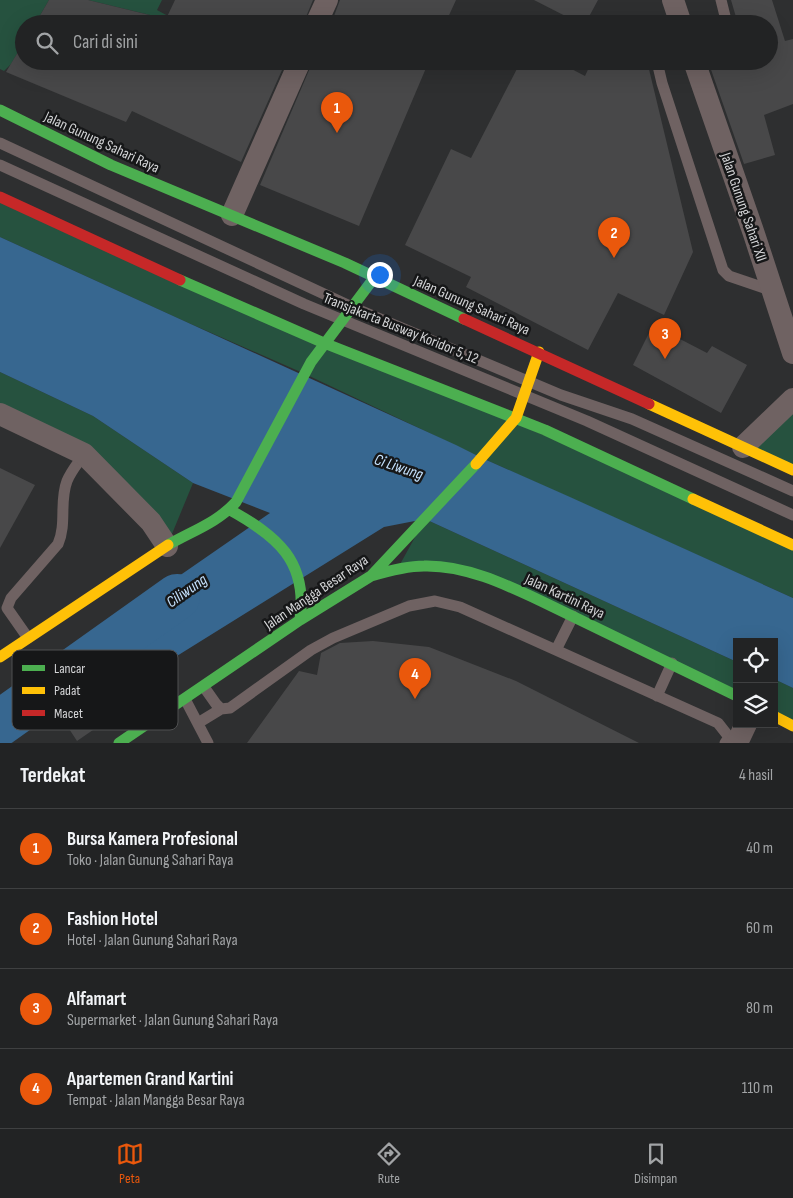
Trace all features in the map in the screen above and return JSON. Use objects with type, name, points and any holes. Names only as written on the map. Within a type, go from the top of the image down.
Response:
[{"type":"main road","name":"Jalan Gunung Sahari Raya","points":[[0,110],[111,166],[344,263],[793,470]]},
{"type":"main road","points":[[0,197],[130,258],[324,343],[516,418],[793,545]]},
{"type":"main road","points":[[0,657],[167,546],[218,519],[233,506],[311,362],[374,278]]},
{"type":"main road","name":"Jalan Mangga Besar Raya","points":[[178,704],[300,620],[371,576],[497,441],[516,418],[539,352]]},
{"type":"main road","points":[[233,506],[276,540],[284,550],[301,585],[300,620]]},
{"type":"main road","name":"Jalan Kartini Raya","points":[[371,576],[398,568],[440,566],[490,579],[672,662],[733,694]]},
{"type":"main road","points":[[778,718],[793,726]]},
{"type":"main road","name":"Jalan Mangga Besar Raya","points":[[119,743],[139,730]]},
{"type":"street","points":[[320,15],[327,0]]},
{"type":"street","points":[[673,0],[678,15]]},
{"type":"street","points":[[232,215],[296,70]]},
{"type":"street","name":"Jalan Gunung Sahari XII","points":[[697,70],[793,353]]},
{"type":"street","points":[[743,448],[793,399]]},
{"type":"street","points":[[0,414],[84,454],[151,522],[167,546]]},
{"type":"street","points":[[736,743],[744,728]]},
{"type":"lane","points":[[720,0],[724,15]]},
{"type":"lane","points":[[659,70],[723,270],[729,276],[773,292]]},
{"type":"lane","name":"Transjakarta Busway Koridor 5, 12","points":[[0,142],[352,306],[561,395],[632,419],[793,491]]},
{"type":"lane","name":"Transjakarta Busway Koridor 5, 12","points":[[0,165],[304,304],[587,421],[793,515]]},
{"type":"lane","points":[[28,639],[7,608],[11,598],[58,544],[63,533],[63,499],[67,480],[84,454]]},
{"type":"lane","points":[[198,723],[221,709],[230,708],[312,650],[333,638],[409,606],[435,601],[460,607],[718,723],[729,737],[725,743]]},
{"type":"lane","points":[[556,650],[573,616]]},
{"type":"lane","points":[[657,696],[672,662]]},
{"type":"lane","points":[[204,686],[221,709]]},
{"type":"lane","points":[[186,699],[208,743]]},
{"type":"green space","points":[[0,0],[49,0],[40,15],[15,15],[15,57],[4,71],[0,69]]},
{"type":"green space","points":[[88,0],[162,0],[157,10],[166,15],[150,15]]},
{"type":"green space","points":[[0,196],[793,545],[793,598],[482,458],[303,373],[0,237]]},
{"type":"green space","points":[[0,372],[93,416],[193,483],[167,546],[84,454],[0,414]]},
{"type":"green space","points":[[793,399],[793,470],[743,447]]},
{"type":"green space","points":[[425,519],[733,660],[733,693],[481,575],[398,568]]},
{"type":"green space","points":[[778,681],[793,688],[793,724],[778,716]]},
{"type":"water","name":"Ci Liwung","points":[[0,237],[793,598],[793,688],[778,681],[778,638],[733,638],[733,660],[425,519],[384,527],[178,655],[178,650],[139,650],[114,621],[270,513],[193,483],[93,416],[0,372]]},
{"type":"building","points":[[49,0],[88,0],[150,15],[40,15]]},
{"type":"building","points":[[175,0],[313,0],[307,15],[168,15]]},
{"type":"building","points":[[340,0],[456,0],[449,15],[334,15]]},
{"type":"building","points":[[534,0],[598,0],[590,15],[563,15]]},
{"type":"building","points":[[731,0],[772,0],[777,15],[735,15]]},
{"type":"building","points":[[778,19],[785,41],[793,39],[793,104],[764,115],[775,155],[744,164],[711,70],[778,70]]},
{"type":"building","points":[[15,57],[15,70],[282,70],[241,162],[132,111],[126,122],[6,72]]},
{"type":"building","points":[[309,70],[425,70],[359,226],[260,185]]},
{"type":"building","points":[[516,70],[573,70],[585,76],[588,70],[649,70],[693,252],[664,315],[618,293],[588,350],[466,287],[471,277],[405,245],[451,149],[471,158]]},
{"type":"building","points":[[653,325],[707,353],[712,346],[747,365],[721,413],[633,365]]},
{"type":"building","points":[[0,468],[35,485],[0,548]]},
{"type":"building","points":[[373,641],[429,647],[516,681],[639,743],[247,743],[299,671],[317,675],[321,653],[340,643]]},
{"type":"building","points":[[70,730],[93,730],[77,741]]},
{"type":"waterway","name":"Ciliwung","points":[[103,650],[177,597]]},
{"type":"waterway","name":"Ciliwung","points":[[0,723],[12,714]]},
{"type":"traffic: fast","points":[[0,110],[111,165],[345,263],[464,319]]},
{"type":"traffic: fast","points":[[168,545],[221,516],[236,502],[311,362],[374,278]]},
{"type":"traffic: fast","points":[[180,280],[324,343],[545,430],[693,499]]},
{"type":"traffic: fast","points":[[178,703],[300,620],[371,576],[476,464]]},
{"type":"traffic: fast","points":[[230,510],[262,530],[286,553],[294,566],[299,582],[301,599],[300,620]]},
{"type":"traffic: fast","points":[[371,576],[417,566],[470,572],[513,588],[733,694]]},
{"type":"traffic: fast","points":[[119,743],[138,730]]},
{"type":"traffic: slow","points":[[476,464],[516,418],[539,352]]},
{"type":"traffic: slow","points":[[649,404],[793,470]]},
{"type":"traffic: slow","points":[[693,499],[793,545]]},
{"type":"traffic: slow","points":[[0,657],[168,545]]},
{"type":"traffic: slow","points":[[778,718],[793,726]]},
{"type":"traffic: jam","points":[[0,197],[180,280]]},
{"type":"traffic: jam","points":[[464,319],[649,404]]},
{"type":"place","name":"Bursa Kamera Profesional","points":[[337,133]]},
{"type":"place","name":"Fashion Hotel","points":[[614,258]]},
{"type":"place","name":"Alfamart","points":[[665,359]]},
{"type":"place","name":"Apartemen Grand Kartini","points":[[415,699]]}]
